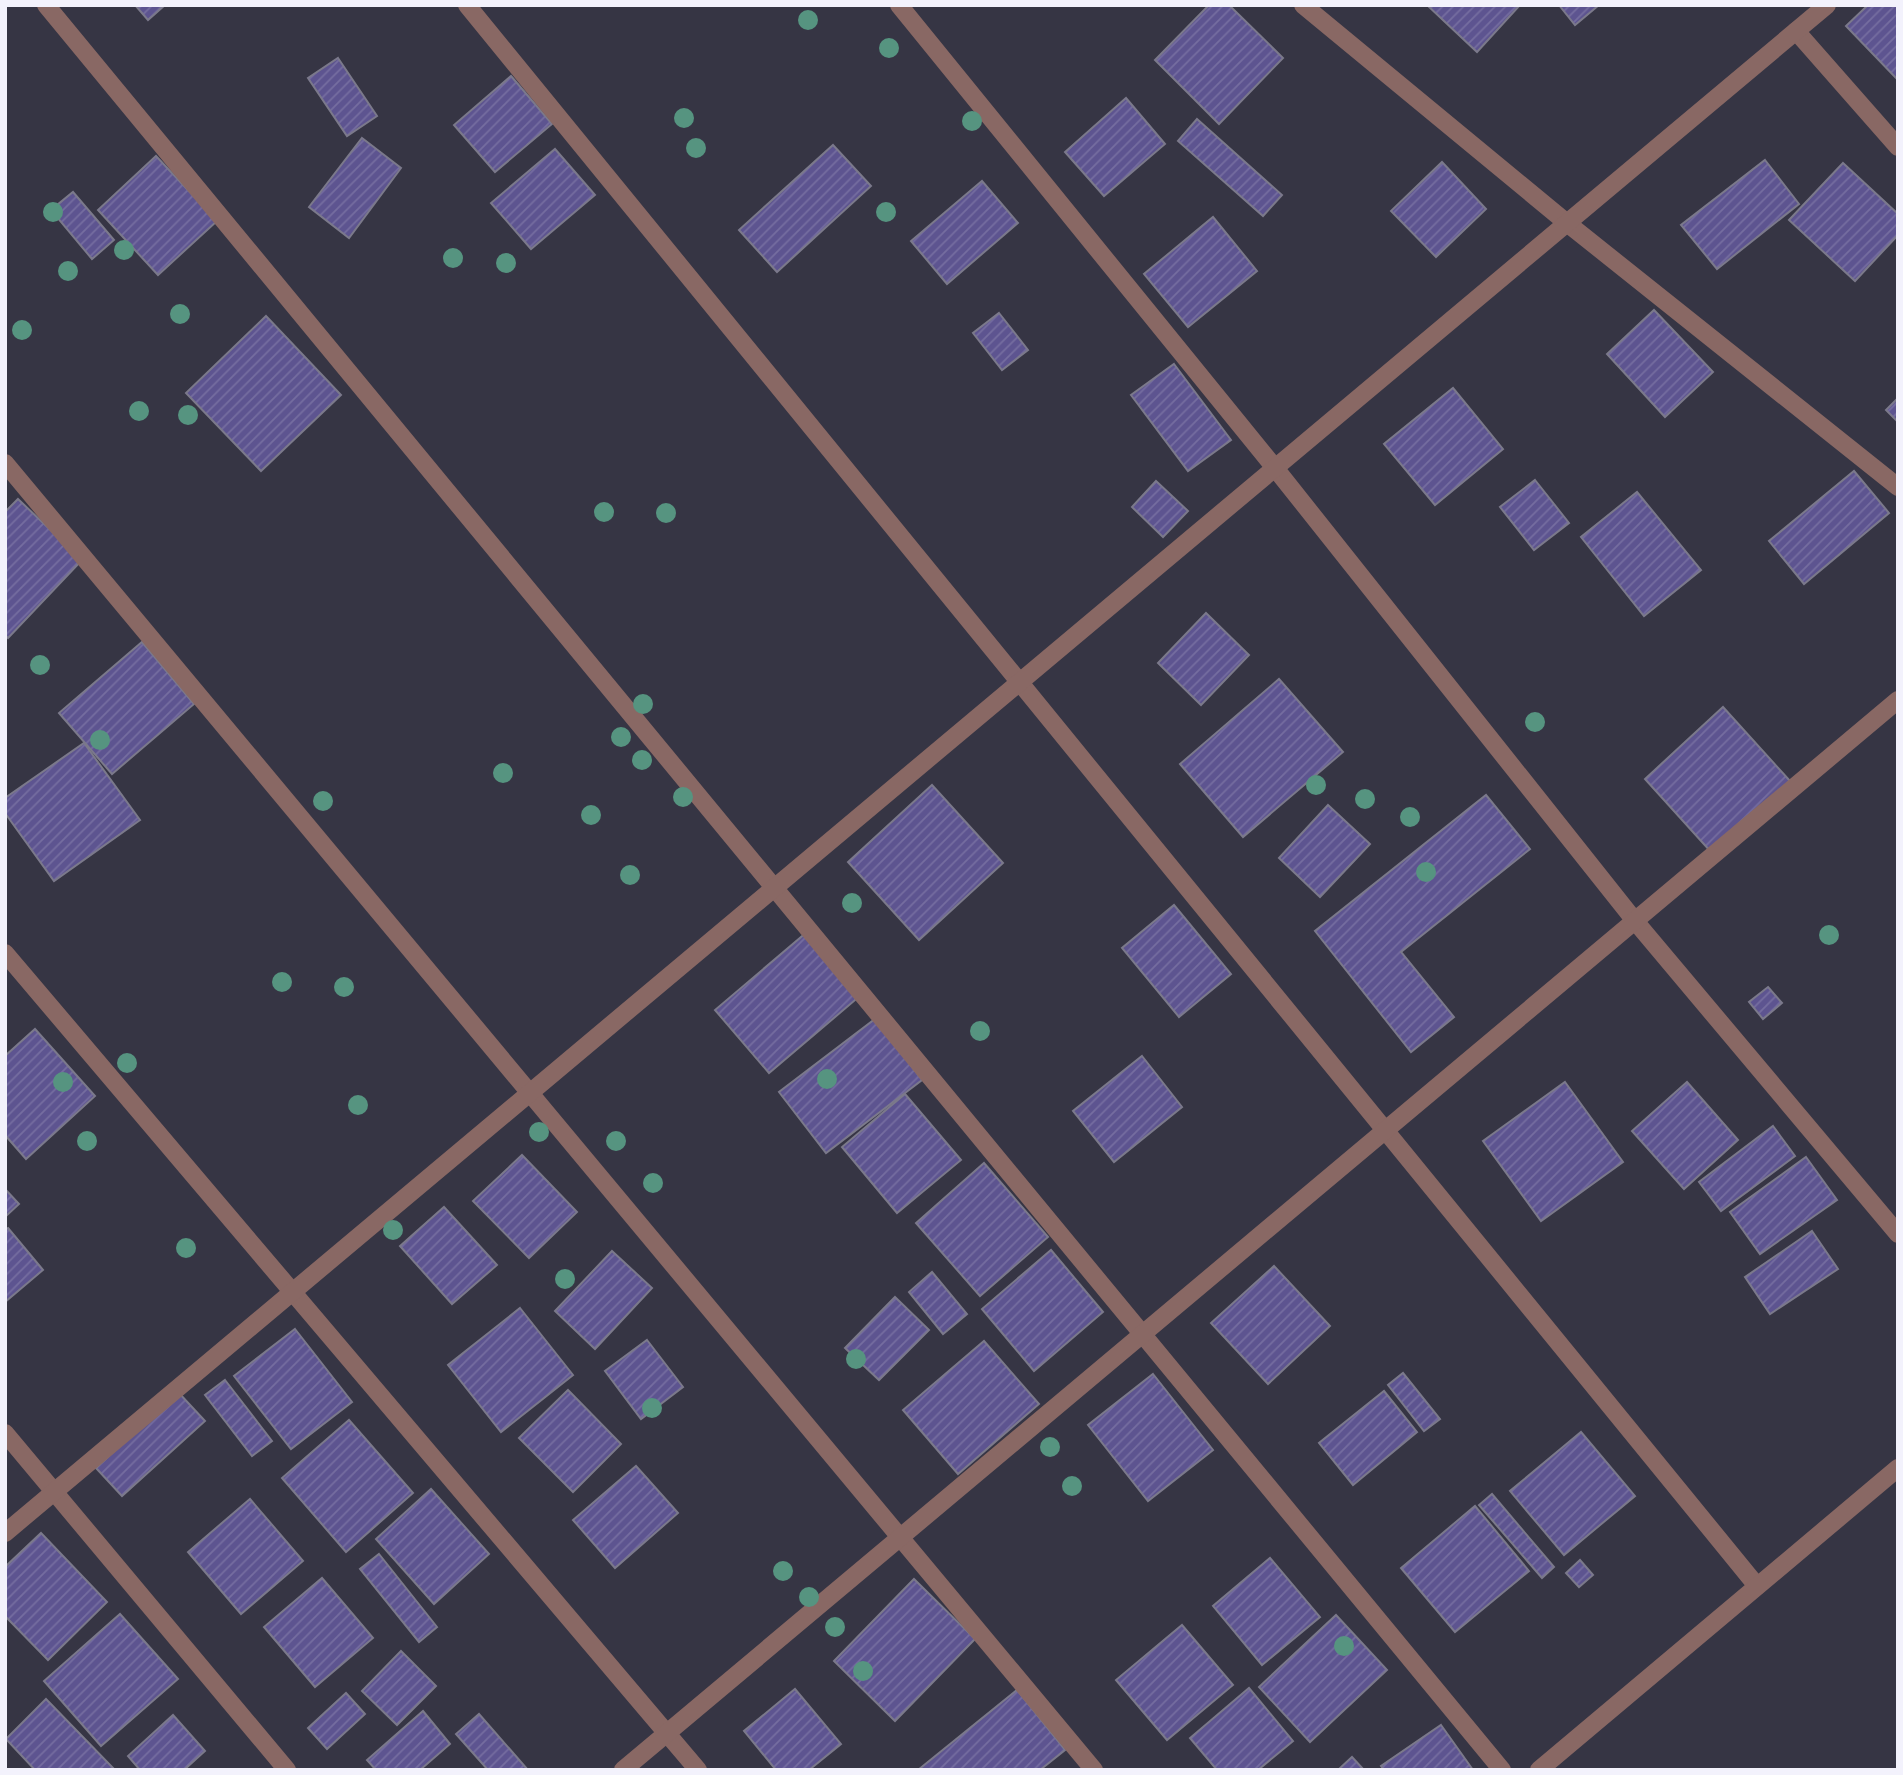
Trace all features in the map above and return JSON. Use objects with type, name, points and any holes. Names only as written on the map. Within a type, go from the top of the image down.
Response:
[{"type":"street","points":[[46,5],[1502,1770]]},
{"type":"street","points":[[467,5],[1757,1586]]},
{"type":"street","points":[[899,5],[1275,468],[1635,920],[1898,1234]]},
{"type":"street","points":[[1303,5],[1567,223],[1898,487]]},
{"type":"street","points":[[5,1533],[1827,5]]},
{"type":"street","points":[[1796,31],[1898,147]]},
{"type":"street","points":[[5,463],[1094,1770]]},
{"type":"street","points":[[623,1770],[1898,700]]},
{"type":"street","points":[[5,953],[698,1770]]},
{"type":"street","points":[[5,1433],[287,1770]]},
{"type":"street","points":[[1539,1770],[1898,1468]]},
{"type":"building","points":[[135,5],[165,5],[148,20]]},
{"type":"building","points":[[1209,5],[1229,5],[1283,58],[1219,124],[1155,60]]},
{"type":"building","points":[[1427,5],[1520,5],[1477,52]]},
{"type":"building","points":[[1559,5],[1599,5],[1575,25]]},
{"type":"building","points":[[1868,5],[1898,5],[1897,79],[1846,26]]},
{"type":"building","points":[[338,58],[377,116],[347,136],[308,78]]},
{"type":"building","points":[[511,76],[552,124],[495,172],[454,125]]},
{"type":"building","points":[[1126,98],[1165,144],[1104,196],[1065,152]]},
{"type":"building","points":[[1197,119],[1282,195],[1263,216],[1178,141]]},
{"type":"building","points":[[362,138],[401,168],[349,238],[309,207]]},
{"type":"building","points":[[833,145],[871,186],[777,272],[739,230]]},
{"type":"building","points":[[555,149],[595,195],[531,249],[491,203]]},
{"type":"building","points":[[156,156],[217,221],[158,275],[98,210]]},
{"type":"building","points":[[1765,160],[1799,204],[1717,269],[1681,225]]},
{"type":"building","points":[[1442,162],[1486,209],[1436,257],[1391,211]]},
{"type":"building","points":[[1843,163],[1898,214],[1898,235],[1855,281],[1789,220]]},
{"type":"building","points":[[982,181],[1018,223],[947,284],[911,241]]},
{"type":"building","points":[[73,192],[114,240],[92,259],[51,210]]},
{"type":"building","points":[[1213,217],[1257,271],[1188,327],[1144,274]]},
{"type":"building","points":[[1654,310],[1713,372],[1665,417],[1607,354]]},
{"type":"building","points":[[999,313],[1028,350],[1002,370],[973,333]]},
{"type":"building","points":[[266,316],[341,395],[261,471],[186,393]]},
{"type":"building","points":[[1174,364],[1231,440],[1188,471],[1131,395]]},
{"type":"building","points":[[1453,388],[1503,449],[1435,505],[1384,444]]},
{"type":"building","points":[[1898,398],[1898,422],[1886,410]]},
{"type":"building","points":[[1854,471],[1889,513],[1804,584],[1769,541]]},
{"type":"building","points":[[1535,480],[1569,523],[1534,550],[1500,507]]},
{"type":"building","points":[[1156,481],[1188,511],[1163,537],[1132,507]]},
{"type":"building","points":[[1637,492],[1701,570],[1644,616],[1581,537]]},
{"type":"building","points":[[18,499],[82,560],[8,638],[5,635],[5,512]]},
{"type":"building","points":[[1206,613],[1249,655],[1201,705],[1158,663]]},
{"type":"building","points":[[142,642],[194,704],[112,774],[59,713]]},
{"type":"building","points":[[1279,679],[1343,752],[1243,837],[1180,764]]},
{"type":"building","points":[[1723,707],[1790,781],[1712,853],[1645,779]]},
{"type":"building","points":[[84,743],[140,820],[54,881],[5,813],[5,798]]},
{"type":"building","points":[[932,785],[1003,863],[919,940],[848,862]]},
{"type":"building","points":[[1486,795],[1530,849],[1401,952],[1454,1017],[1411,1052],[1315,931]]},
{"type":"building","points":[[1328,805],[1370,844],[1320,897],[1279,858]]},
{"type":"building","points":[[1174,905],[1231,974],[1179,1017],[1122,948]]},
{"type":"building","points":[[807,932],[861,995],[769,1073],[715,1010]]},
{"type":"building","points":[[1768,987],[1782,1003],[1763,1019],[1749,1002]]},
{"type":"building","points":[[875,1019],[922,1080],[826,1153],[779,1092]]},
{"type":"building","points":[[35,1029],[95,1096],[26,1159],[5,1135],[5,1056]]},
{"type":"building","points":[[1142,1056],[1182,1107],[1114,1162],[1073,1111]]},
{"type":"building","points":[[1565,1082],[1623,1162],[1541,1221],[1483,1141]]},
{"type":"building","points":[[1687,1082],[1738,1140],[1684,1189],[1632,1131]]},
{"type":"building","points":[[905,1094],[961,1160],[897,1213],[842,1147]]},
{"type":"building","points":[[1773,1126],[1795,1156],[1721,1211],[1699,1182]]},
{"type":"building","points":[[522,1155],[577,1212],[529,1258],[473,1201]]},
{"type":"building","points":[[1806,1157],[1837,1200],[1760,1254],[1730,1212]]},
{"type":"building","points":[[984,1163],[1048,1237],[980,1296],[916,1223]]},
{"type":"building","points":[[5,1189],[19,1204],[5,1217]]},
{"type":"building","points":[[444,1207],[497,1265],[452,1304],[400,1246]]},
{"type":"building","points":[[8,1228],[43,1270],[5,1302],[5,1230]]},
{"type":"building","points":[[1812,1231],[1838,1269],[1770,1314],[1745,1277]]},
{"type":"building","points":[[1051,1250],[1103,1312],[1034,1371],[982,1309]]},
{"type":"building","points":[[612,1251],[652,1288],[595,1349],[555,1311]]},
{"type":"building","points":[[1274,1266],[1330,1326],[1268,1384],[1211,1323]]},
{"type":"building","points":[[932,1272],[967,1314],[943,1334],[909,1292]]},
{"type":"building","points":[[895,1297],[929,1330],[879,1380],[845,1348]]},
{"type":"building","points":[[520,1308],[573,1375],[501,1432],[448,1365]]},
{"type":"building","points":[[295,1329],[352,1402],[291,1449],[234,1376]]},
{"type":"building","points":[[647,1340],[683,1387],[641,1419],[605,1371]]},
{"type":"building","points":[[984,1341],[1039,1404],[958,1474],[903,1410]]},
{"type":"building","points":[[1403,1373],[1440,1419],[1424,1431],[1388,1385]]},
{"type":"building","points":[[1153,1374],[1213,1450],[1148,1501],[1088,1425]]},
{"type":"building","points":[[225,1380],[272,1441],[252,1456],[205,1395]]},
{"type":"building","points":[[568,1390],[621,1444],[573,1492],[519,1438]]},
{"type":"building","points":[[1384,1391],[1417,1432],[1353,1485],[1319,1443]]},
{"type":"building","points":[[178,1392],[205,1421],[122,1496],[96,1468]]},
{"type":"building","points":[[349,1420],[413,1493],[346,1552],[282,1478]]},
{"type":"building","points":[[1581,1432],[1635,1496],[1564,1555],[1510,1491]]},
{"type":"building","points":[[636,1466],[678,1513],[615,1568],[573,1520]]},
{"type":"building","points":[[431,1489],[489,1554],[434,1604],[376,1539]]},
{"type":"building","points":[[1492,1494],[1554,1567],[1542,1578],[1479,1505]]},
{"type":"building","points":[[250,1499],[303,1561],[241,1614],[188,1552]]},
{"type":"building","points":[[1475,1506],[1529,1571],[1455,1632],[1401,1568]]},
{"type":"building","points":[[41,1533],[107,1602],[48,1660],[5,1616],[5,1567]]},
{"type":"building","points":[[379,1554],[437,1627],[419,1642],[360,1569]]},
{"type":"building","points":[[1270,1558],[1320,1617],[1262,1665],[1213,1606]]},
{"type":"building","points":[[1580,1560],[1593,1575],[1579,1587],[1566,1573]]},
{"type":"building","points":[[322,1578],[373,1638],[315,1687],[264,1627]]},
{"type":"building","points":[[914,1579],[975,1639],[895,1721],[834,1661]]},
{"type":"building","points":[[120,1614],[178,1679],[101,1746],[44,1681]]},
{"type":"building","points":[[1336,1615],[1387,1670],[1310,1742],[1259,1687]]},
{"type":"building","points":[[1182,1625],[1233,1685],[1167,1740],[1116,1680]]},
{"type":"building","points":[[401,1651],[436,1686],[397,1725],[362,1691]]},
{"type":"building","points":[[1249,1688],[1293,1741],[1258,1770],[1217,1770],[1190,1738]]},
{"type":"building","points":[[795,1689],[841,1744],[809,1770],[776,1770],[744,1731]]},
{"type":"building","points":[[1017,1690],[1065,1750],[1040,1770],[918,1770]]},
{"type":"building","points":[[346,1693],[365,1714],[327,1749],[308,1728]]},
{"type":"building","points":[[46,1699],[115,1770],[35,1770],[6,1739]]},
{"type":"building","points":[[423,1711],[450,1744],[420,1770],[376,1770],[367,1760]]},
{"type":"building","points":[[479,1714],[528,1770],[488,1770],[456,1734]]},
{"type":"building","points":[[173,1715],[205,1751],[184,1770],[140,1770],[128,1756]]},
{"type":"building","points":[[1441,1725],[1473,1770],[1384,1770],[1381,1766]]},
{"type":"building","points":[[1352,1757],[1364,1770],[1338,1770]]}]
